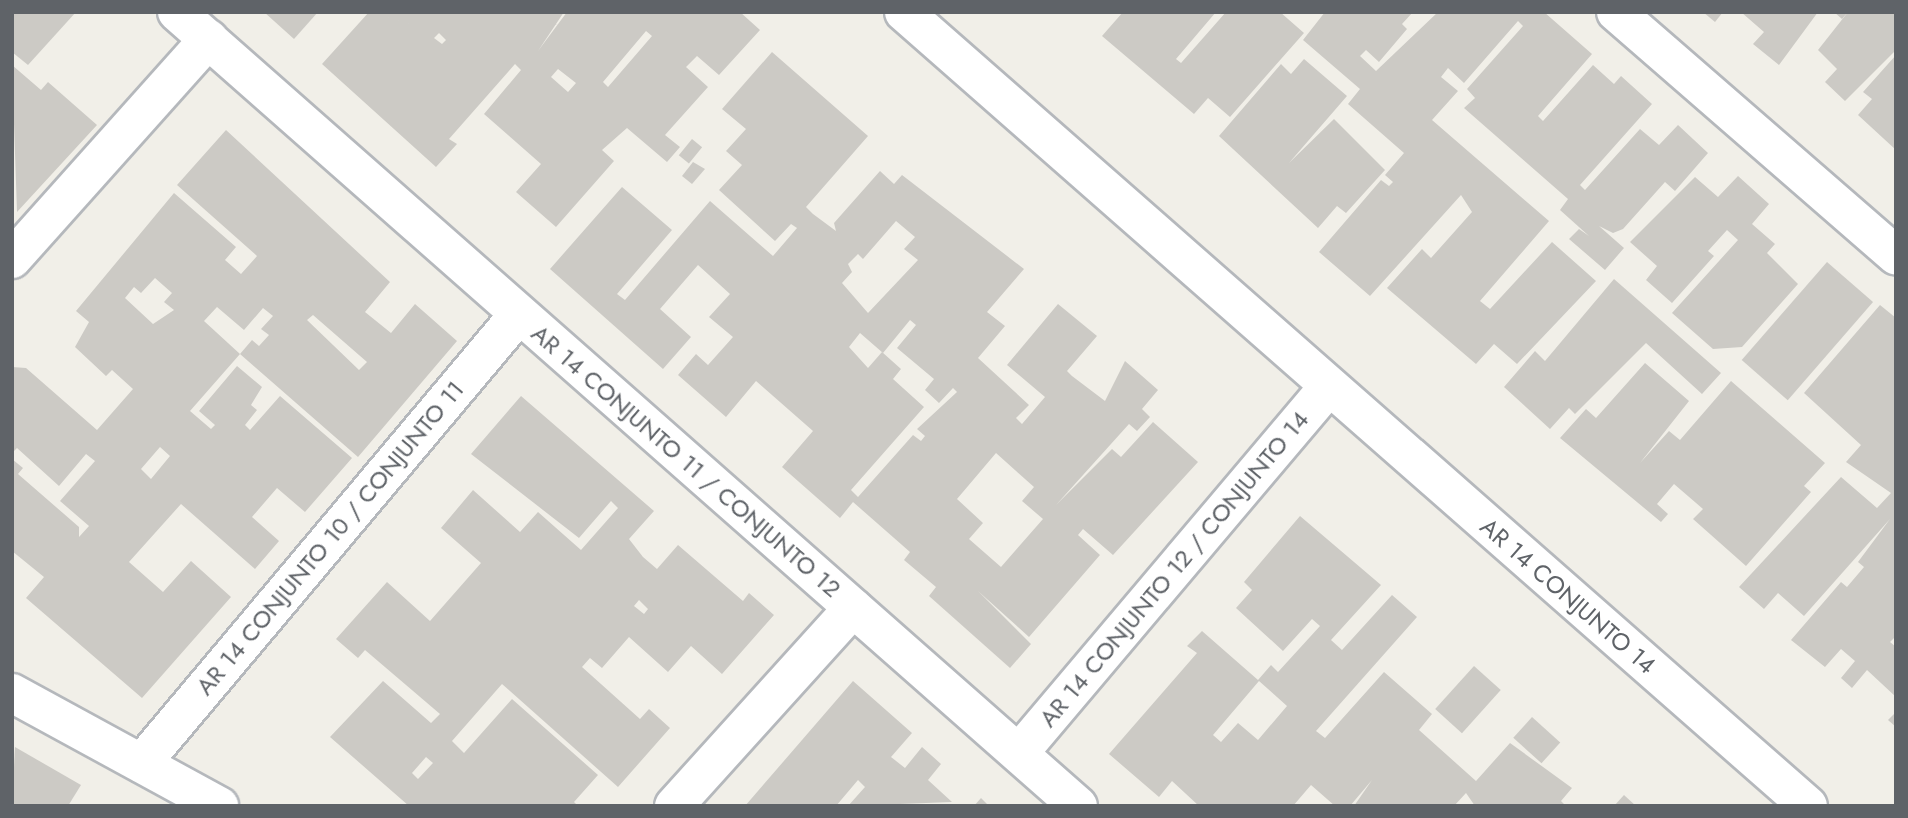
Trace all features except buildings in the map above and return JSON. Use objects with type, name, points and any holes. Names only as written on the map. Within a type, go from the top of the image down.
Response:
[{"type":"street","name":"AR 14 CONJUNTO 11 / CONJUNTO 12","points":[[177,12],[1078,806]]},
{"type":"street","name":"AR 14 CONJUNTO 14","points":[[904,12],[1808,806]]},
{"type":"street","points":[[1616,12],[1896,255]]},
{"type":"street","points":[[12,259],[209,38]]},
{"type":"street","name":"AR 14 CONJUNTO 10 / CONJUNTO 11","points":[[142,762],[519,314]]},
{"type":"street","name":"AR 14 CONJUNTO 12 / CONJUNTO 14","points":[[1018,753],[1329,386]]},
{"type":"street","points":[[674,806],[853,608]]},
{"type":"street","points":[[12,693],[219,806]]}]
